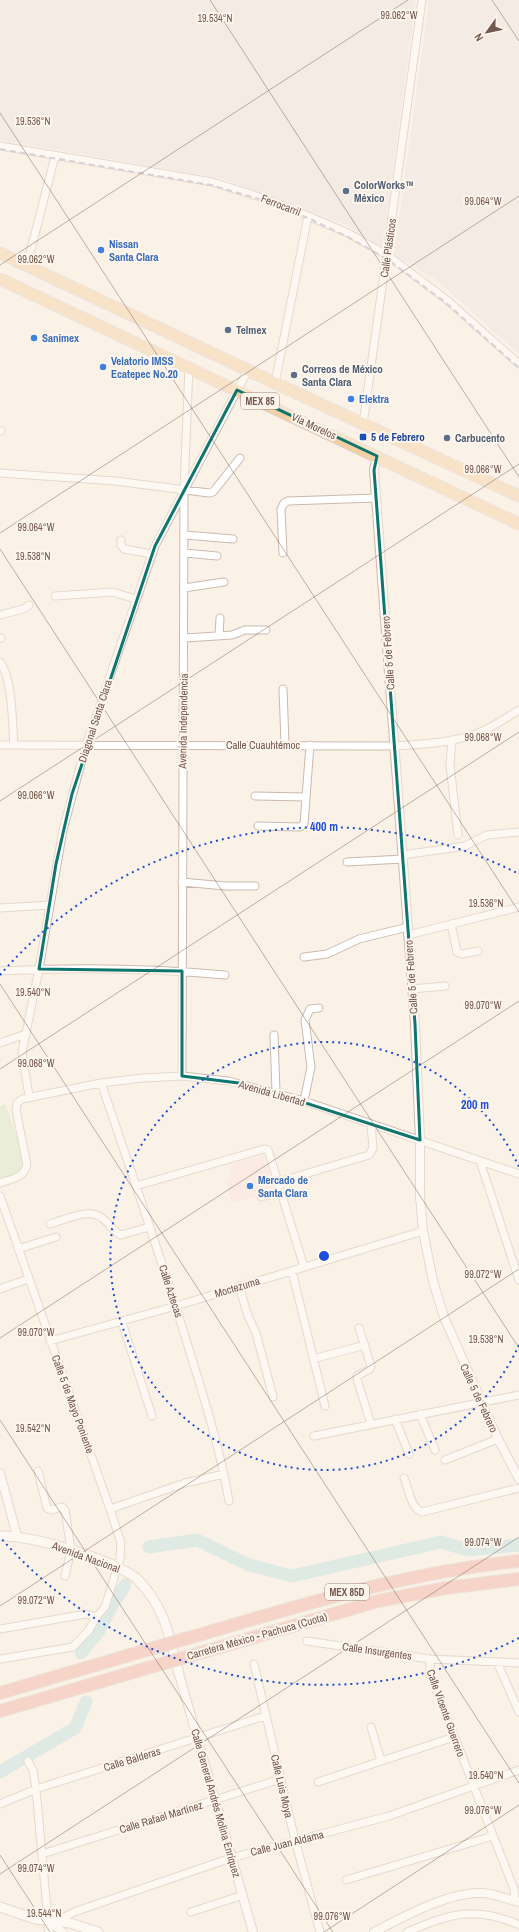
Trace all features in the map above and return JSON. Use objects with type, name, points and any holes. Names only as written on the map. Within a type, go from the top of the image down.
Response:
[{"type":"highway","name":"Carretera México - Pachuca (Cuota)","points":[[0,1693],[380,1584],[446,1571],[519,1561]]},
{"type":"highway","name":"Carretera México - Pachuca (Cuota)","points":[[0,1711],[378,1601],[446,1588],[519,1579]]},
{"type":"main road","name":"Vía Morelos","points":[[0,252],[275,383],[519,496]]},
{"type":"main road","name":"Vía Morelos","points":[[0,278],[519,524]]},
{"type":"main road","name":"Avenida Nacional","points":[[0,1536],[17,1536],[71,1550],[118,1568],[136,1579],[154,1599],[164,1621],[179,1674]]},
{"type":"main road","points":[[0,1907],[47,1921],[70,1923],[98,1932]]},
{"type":"street","name":"Calle Plásticos","points":[[363,424],[422,0]]},
{"type":"street","name":"Ferrocarril","points":[[0,146],[212,182],[260,197],[308,216],[348,234],[387,256],[448,300],[519,364]]},
{"type":"street","points":[[27,265],[55,156]]},
{"type":"street","points":[[275,383],[308,216]]},
{"type":"street","name":"Avenida Independencia","points":[[182,1076],[182,745],[185,638],[184,489],[188,367]]},
{"type":"street","name":"Diagonal Santa Clara","points":[[29,1096],[22,1052],[39,969],[63,830],[86,745],[135,599],[152,554],[184,489],[248,370]]},
{"type":"street","name":"Calle 5 de Febrero","points":[[377,456],[374,464],[376,498],[412,989],[420,1140],[420,1196],[423,1231],[438,1301],[455,1345],[498,1439],[519,1479]]},
{"type":"street","points":[[0,474],[115,481],[212,493],[240,458]]},
{"type":"street","points":[[284,553],[281,509],[284,504],[291,501],[376,498]]},
{"type":"street","points":[[185,535],[233,539]]},
{"type":"street","points":[[121,540],[124,549],[152,554]]},
{"type":"street","points":[[185,553],[217,556]]},
{"type":"street","points":[[184,588],[224,582]]},
{"type":"street","points":[[55,596],[114,592],[135,599]]},
{"type":"street","points":[[0,614],[23,609],[30,605]]},
{"type":"street","points":[[219,636],[220,618]]},
{"type":"street","points":[[185,638],[232,635],[245,630],[266,630]]},
{"type":"street","points":[[0,662],[4,668],[7,680],[14,745]]},
{"type":"street","points":[[283,689],[285,744]]},
{"type":"street","name":"Calle Cuauhtémoc","points":[[0,745],[285,744],[395,746],[452,740],[487,729],[519,710]]},
{"type":"street","points":[[452,740],[450,765],[458,835]]},
{"type":"street","points":[[258,826],[302,826],[305,821],[310,745]]},
{"type":"street","points":[[255,796],[306,797]]},
{"type":"street","points":[[347,862],[403,857],[465,846],[487,835],[519,832]]},
{"type":"street","points":[[182,882],[225,886],[255,886]]},
{"type":"street","points":[[0,908],[50,905]]},
{"type":"street","points":[[304,957],[327,954],[359,939],[450,924],[519,907]]},
{"type":"street","points":[[450,924],[459,953],[478,951]]},
{"type":"street","points":[[0,972],[39,969],[113,968],[182,971],[225,975]]},
{"type":"street","points":[[412,989],[445,986]]},
{"type":"street","points":[[304,1101],[311,1067],[305,1019],[310,1009],[319,1008]]},
{"type":"street","points":[[0,1043],[26,1034]]},
{"type":"street","points":[[274,1035],[276,1093]]},
{"type":"street","name":"Avenida Libertad","points":[[0,1183],[18,1177],[26,1170],[27,1165],[16,1110],[17,1103],[29,1096],[101,1083],[182,1076],[228,1081],[304,1101],[519,1174]]},
{"type":"street","name":"Calle Aztecas","points":[[101,1083],[176,1306],[224,1474],[229,1502]]},
{"type":"street","points":[[278,1182],[369,1155],[373,1148],[371,1124]]},
{"type":"street","points":[[136,1186],[264,1149],[268,1150],[304,1267]]},
{"type":"street","points":[[480,1161],[519,1280]]},
{"type":"street","points":[[261,1198],[281,1192]]},
{"type":"street","name":"Calle 5 de Mayo Poniente","points":[[0,1196],[121,1543],[118,1568],[105,1607],[96,1617],[89,1630],[73,1647],[0,1659]]},
{"type":"street","points":[[50,1224],[81,1215],[94,1214],[104,1220],[121,1235],[150,1228]]},
{"type":"street","name":"Moctezuma","points":[[50,1341],[122,1322],[423,1231]]},
{"type":"street","points":[[18,1249],[56,1237]]},
{"type":"street","points":[[292,1271],[325,1406]]},
{"type":"street","points":[[0,1289],[28,1279]]},
{"type":"street","points":[[239,1286],[248,1316],[256,1333],[273,1397]]},
{"type":"street","points":[[122,1322],[152,1416]]},
{"type":"street","points":[[359,1328],[365,1345],[370,1368],[359,1373],[356,1377],[371,1424]]},
{"type":"street","points":[[313,1359],[365,1345]]},
{"type":"street","points":[[314,1436],[519,1395]]},
{"type":"street","points":[[420,1414],[435,1450]]},
{"type":"street","points":[[395,1419],[409,1454]]},
{"type":"street","points":[[446,1460],[498,1439]]},
{"type":"street","points":[[38,1471],[47,1508],[51,1510],[61,1507],[65,1510],[71,1550],[65,1576]]},
{"type":"street","points":[[0,1473],[17,1536]]},
{"type":"street","points":[[110,1509],[185,1483],[224,1474]]},
{"type":"street","points":[[404,1478],[414,1507],[418,1511],[422,1512],[519,1488]]},
{"type":"street","points":[[0,1629],[86,1614],[96,1617]]},
{"type":"street","name":"Calle Insurgentes","points":[[307,1641],[430,1659],[519,1663]]},
{"type":"street","name":"Calle Vicente Guerrero","points":[[430,1659],[430,1674],[514,1889],[517,1901]]},
{"type":"street","points":[[498,1662],[519,1712]]},
{"type":"street","name":"Calle Luis Moya","points":[[254,1664],[295,1840],[320,1932]]},
{"type":"street","name":"Calle General Andrés Molina Enríquez","points":[[179,1674],[231,1858],[254,1932]]},
{"type":"street","name":"Calle Balderas","points":[[0,1804],[36,1789],[265,1716]]},
{"type":"street","points":[[371,1727],[381,1761]]},
{"type":"street","points":[[318,1782],[454,1737]]},
{"type":"street","points":[[28,1761],[36,1789],[49,1932]]},
{"type":"street","name":"Calle Juan Aldama","points":[[57,1921],[74,1912],[231,1858],[383,1818],[519,1770]]},
{"type":"street","name":"Calle Rafael Martínez","points":[[42,1854],[281,1779]]},
{"type":"street","points":[[346,1880],[493,1836]]},
{"type":"street","points":[[374,1932],[431,1906],[461,1895],[484,1893],[517,1901]]},
{"type":"street","points":[[191,1912],[243,1895]]},
{"type":"street","points":[[407,1932],[438,1920],[466,1913],[494,1915],[519,1925]]},
{"type":"street","points":[[47,1921],[63,1932]]},
{"type":"highlighted area","points":[[237,390],[377,456],[374,470],[415,1024],[420,1140],[247,1084],[182,1076],[182,971],[39,969],[56,864],[72,794],[155,546]]},
{"type":"shaded area","points":[[0,0],[416,0],[382,247],[346,225],[223,179],[0,140]]},
{"type":"shaded area","points":[[429,0],[519,0],[519,354],[435,279],[394,255]]},
{"type":"shaded area","name":"Mercado de Santa Clara","points":[[264,1156],[275,1193],[231,1203],[226,1179],[232,1177],[229,1165]]},
{"type":"green space","points":[[5,1104],[18,1139],[22,1160],[19,1173],[0,1179],[0,1106]]},
{"type":"waterway","points":[[149,1547],[197,1540],[249,1565],[292,1576],[441,1542],[468,1550],[519,1545]]},
{"type":"waterway","points":[[81,1653],[99,1631],[111,1607],[125,1585]]},
{"type":"waterway","points":[[0,1772],[75,1728],[86,1702]]},
{"type":"railway","points":[[0,149],[211,185],[259,199],[308,218],[346,236],[387,259],[445,302],[519,368]]},
{"type":"place","name":"ColorWorks™ México","points":[[346,191]]},
{"type":"place","name":"Nissan Santa Clara","points":[[101,250]]},
{"type":"place","name":"Telmex","points":[[228,330]]},
{"type":"place","name":"Sanimex","points":[[34,338]]},
{"type":"place","name":"Velatorio IMSS Ecatepec No.20","points":[[103,367]]},
{"type":"place","name":"Correos de México Santa Clara","points":[[294,375]]},
{"type":"place","name":"Elektra","points":[[351,399]]},
{"type":"place","name":"5 de Febrero","points":[[363,437]]},
{"type":"place","name":"Carbucento","points":[[447,438]]},
{"type":"place","name":"Mercado de Santa Clara","points":[[250,1186]]}]
